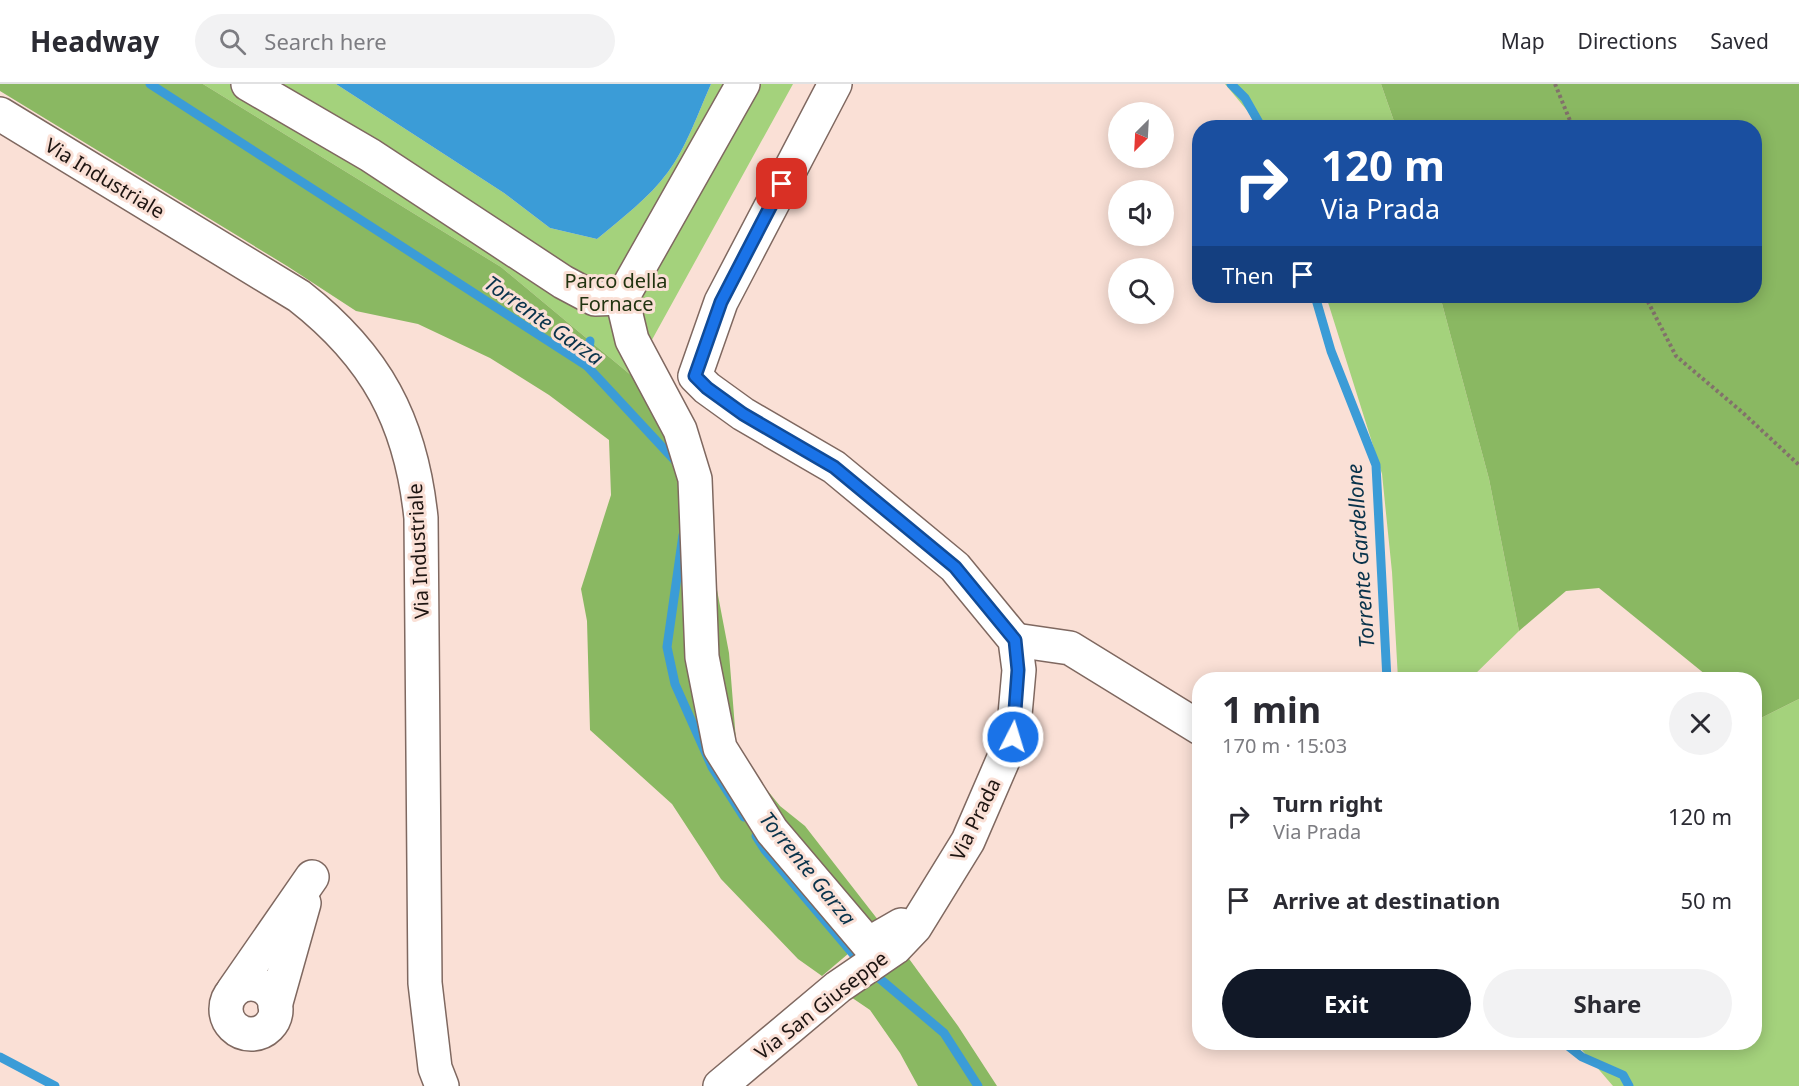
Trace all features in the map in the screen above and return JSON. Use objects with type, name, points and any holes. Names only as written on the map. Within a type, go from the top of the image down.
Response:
[{"type":"street","points":[[248,84],[370,155],[563,282],[595,299],[622,298]]},
{"type":"street","points":[[743,84],[622,298],[632,340],[680,430],[695,479],[702,657],[720,747],[772,831],[868,944],[899,925],[905,937]]},
{"type":"street","points":[[835,84],[721,302],[683,382],[707,388],[743,414],[834,467],[955,567],[1015,640],[1070,648],[1192,723]]},
{"type":"street","name":"Via Industriale","points":[[0,114],[299,296],[322,314],[405,403],[407,442],[418,489],[434,595],[435,1068],[442,1086]]},
{"type":"street","name":"Via Prada","points":[[905,937],[968,841],[1013,737],[1018,670],[1015,640]]},
{"type":"street","points":[[312,877],[273,1020],[266,1028],[256,1033],[244,1033],[233,1026],[226,1012],[226,1004],[233,991],[312,877]]},
{"type":"street","name":"Via San Giuseppe","points":[[720,1086],[838,987],[905,937]]},
{"type":"path","points":[[1555,84],[1570,120]]},
{"type":"path","points":[[1649,303],[1676,356],[1742,412],[1799,465]]},
{"type":"green space","points":[[0,84],[203,84],[501,267],[632,376],[698,455],[709,548],[729,653],[737,753],[780,806],[805,826],[882,925],[822,976],[798,959],[721,879],[672,804],[590,730],[587,621],[581,589],[611,495],[609,440],[549,395],[490,358],[418,324],[356,311],[287,266],[0,91]]},
{"type":"green space","name":"Parco della Fornace","points":[[203,84],[336,84],[504,193],[550,228],[597,239],[644,199],[668,172],[686,141],[711,84],[793,84],[632,376],[501,267]]},
{"type":"green space","points":[[1225,84],[1381,84],[1394,120],[1255,120]]},
{"type":"green space","points":[[1381,84],[1799,84],[1799,699],[1762,718],[1762,672],[1702,672],[1599,588],[1566,591],[1519,631],[1489,479],[1442,303],[1762,303],[1762,120],[1394,120]]},
{"type":"green space","points":[[1328,303],[1442,303],[1489,479],[1519,631],[1477,672],[1398,672],[1392,572],[1382,474]]},
{"type":"green space","points":[[1799,699],[1799,1086],[1613,1086],[1582,1050],[1762,1050],[1762,718]]},
{"type":"green space","points":[[907,956],[958,1026],[997,1086],[918,1086],[900,1053],[870,1010],[845,993]]},
{"type":"water","points":[[336,84],[711,84],[686,141],[668,172],[644,199],[597,239],[550,228],[504,193]]},
{"type":"waterway","name":"Torrente Garza","points":[[150,84],[587,366],[679,465]]},
{"type":"waterway","name":"Torrente Gardellone","points":[[1231,84],[1245,98],[1257,120]]},
{"type":"waterway","name":"Torrente Gardellone","points":[[1317,303],[1331,351],[1376,465],[1387,672]]},
{"type":"waterway","points":[[587,366],[590,341]]},
{"type":"waterway","name":"Torrente Garza","points":[[683,535],[667,647],[675,684],[712,767],[744,817]]},
{"type":"waterway","name":"Torrente Garza","points":[[756,836],[765,850],[860,962],[944,1033],[978,1086]]},
{"type":"waterway","name":"Torrente Gardellone","points":[[1573,1050],[1582,1057],[1623,1075],[1629,1086]]},
{"type":"waterway","points":[[0,1057],[55,1086]]},
{"type":"route","points":[[782,184],[721,302],[695,376],[707,388],[743,414],[834,467],[955,567],[1015,640],[1018,670],[1013,737]]}]
